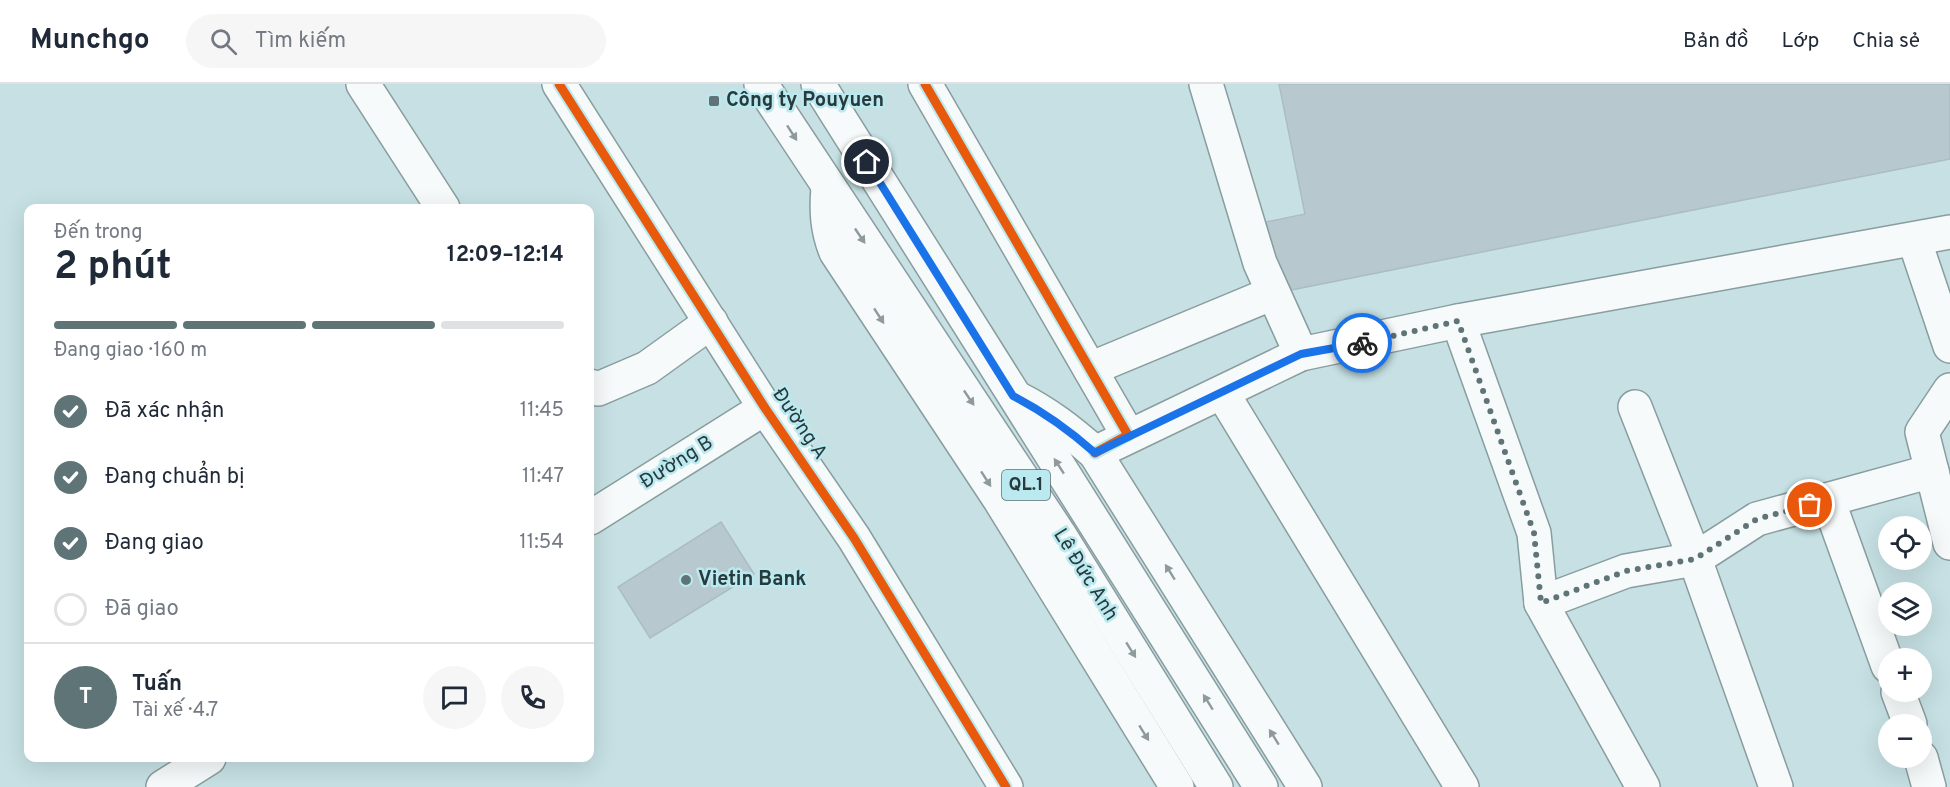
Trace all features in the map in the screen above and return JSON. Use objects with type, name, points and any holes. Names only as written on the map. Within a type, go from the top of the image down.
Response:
[{"type":"main road","points":[[363,84],[440,204]]},
{"type":"main road","name":"Đường A","points":[[559,84],[765,408],[854,538],[1006,787]]},
{"type":"main road","name":"Lê Đức Anh","points":[[761,84],[1059,534],[1216,787]]},
{"type":"main road","name":"Lê Đức Anh","points":[[818,84],[1261,787]]},
{"type":"main road","points":[[925,84],[1128,435]]},
{"type":"main road","points":[[1206,84],[1260,263],[1301,354]]},
{"type":"main road","name":"Lê Đức Anh","points":[[828,188],[826,209],[829,233],[837,252],[1000,500],[1177,787]]},
{"type":"main road","points":[[1095,453],[1128,435],[1223,394],[1301,354],[1458,321],[1950,232]]},
{"type":"main road","points":[[1914,239],[1950,346]]},
{"type":"main road","points":[[1090,369],[1273,292]]},
{"type":"main road","points":[[1458,321],[1534,533],[1541,603],[1643,787]]},
{"type":"main road","points":[[594,388],[598,389],[647,368],[711,322]]},
{"type":"main road","points":[[1950,390],[1922,432],[1950,543]]},
{"type":"main road","points":[[1223,394],[1462,787]]},
{"type":"main road","points":[[1013,396],[1046,413],[1066,427],[1095,453],[1305,787]]},
{"type":"main road","points":[[1635,407],[1723,630],[1776,787]]},
{"type":"main road","name":"Đường B","points":[[594,515],[765,408]]},
{"type":"main road","points":[[1093,519],[1095,453]]},
{"type":"main road","points":[[1541,603],[1626,571],[1695,559],[1757,519],[1932,471]]},
{"type":"main road","points":[[1828,500],[1881,648]]},
{"type":"main road","points":[[163,787],[203,762]]},
{"type":"main road","points":[[1924,768],[1929,787]]},
{"type":"building","points":[[1279,84],[1950,84],[1950,159],[1281,292],[1266,222],[1305,214]]},
{"type":"building","name":"Vietin Bank","points":[[721,522],[754,574],[650,638],[618,587]]},
{"type":"cycle path","points":[[559,84],[765,408],[854,538],[1006,787]]},
{"type":"cycle path","points":[[925,84],[1128,435],[1095,453]]},
{"type":"way so far","points":[[1362,343],[1458,321],[1534,533],[1541,603],[1626,571],[1695,559],[1757,519],[1810,505]]},
{"type":"place","name":"Công ty Pouyuen","points":[[714,101]]},
{"type":"place","name":"Vietin Bank","points":[[686,580]]},
{"type":"route","points":[[867,162],[1013,396],[1046,413],[1066,427],[1095,453],[1128,435],[1223,394],[1301,354],[1362,343]]}]
